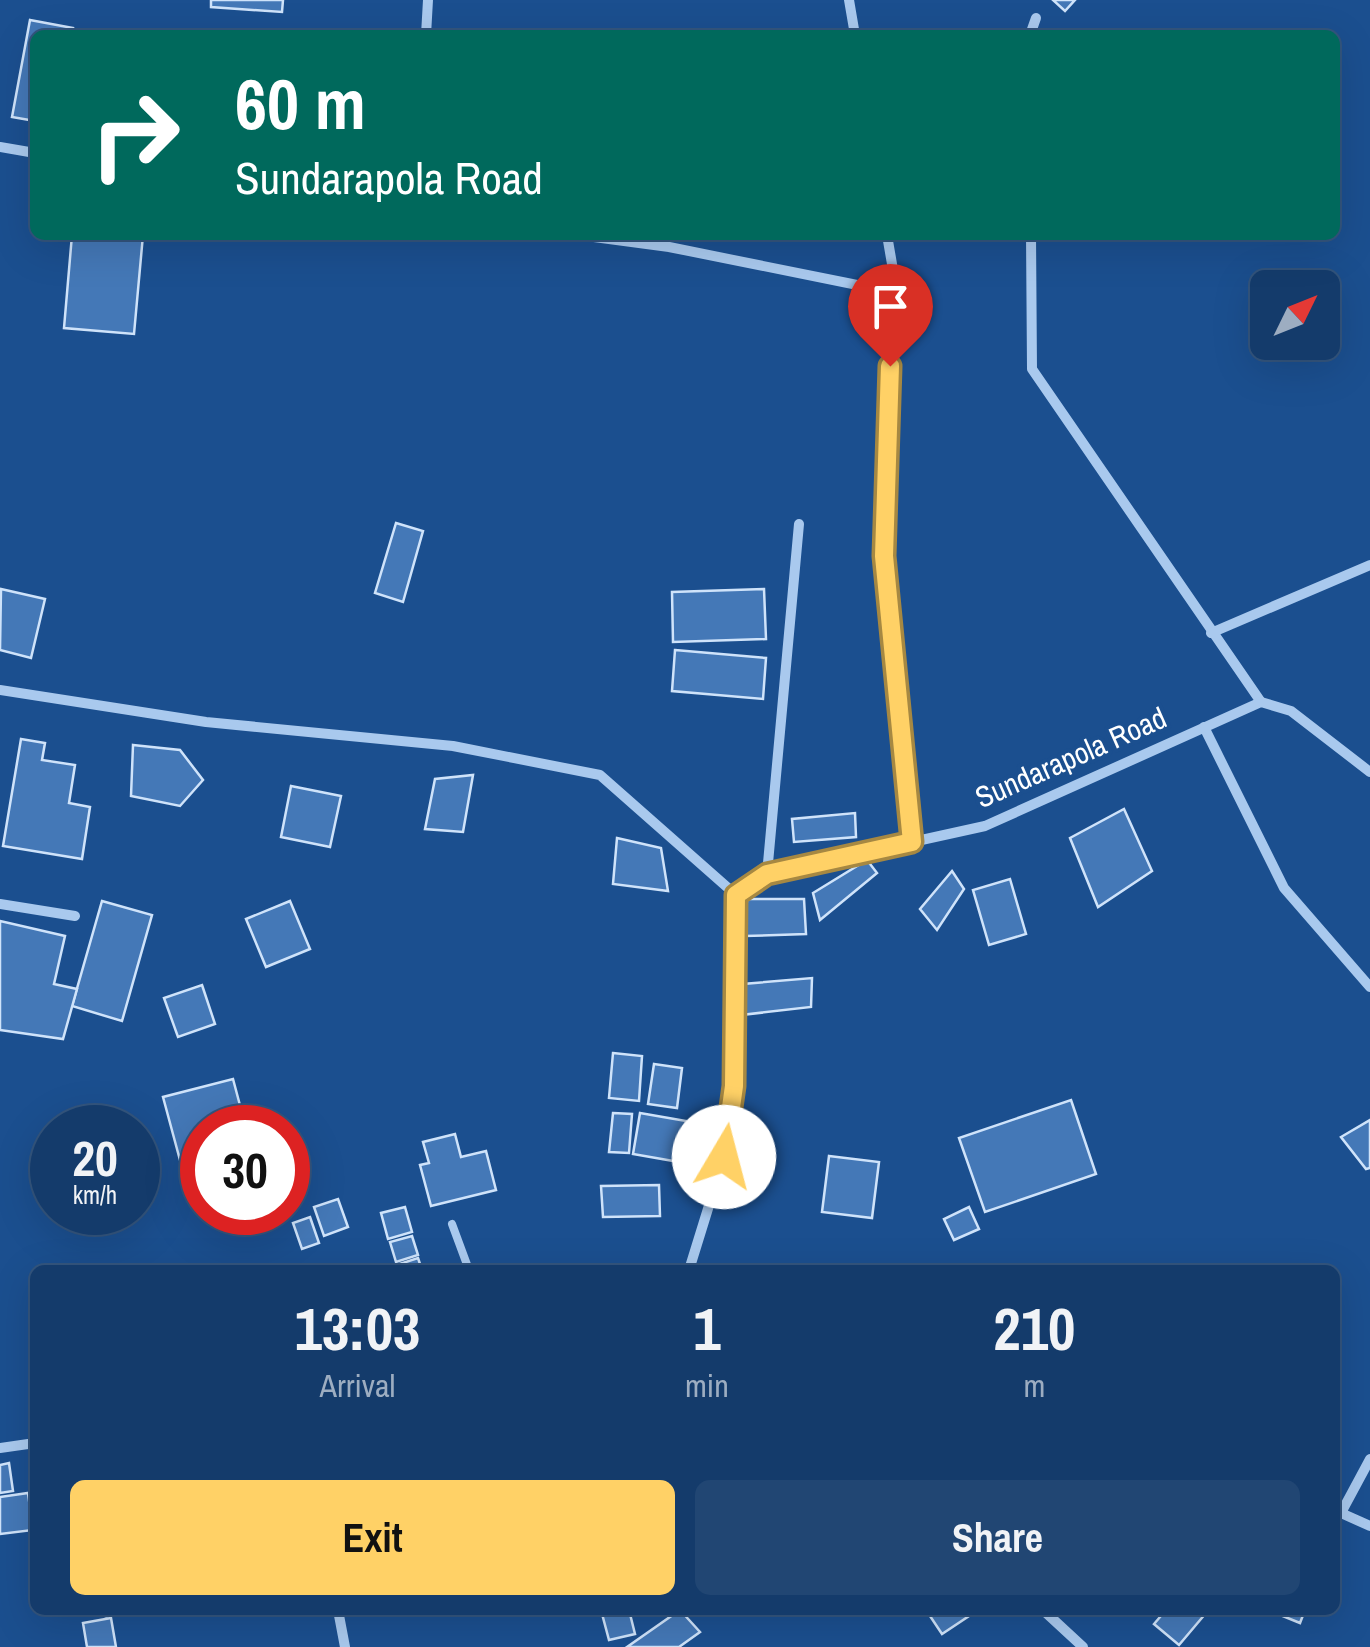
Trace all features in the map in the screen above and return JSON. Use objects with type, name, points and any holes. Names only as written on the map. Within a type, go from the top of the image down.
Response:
[{"type":"street","points":[[426,30],[428,0]]},
{"type":"street","points":[[849,0],[853,30]]},
{"type":"street","points":[[1032,30],[1036,18]]},
{"type":"street","points":[[0,147],[30,152]]},
{"type":"street","points":[[617,240],[670,247],[896,293]]},
{"type":"street","points":[[888,240],[896,293],[887,402],[884,556],[912,842]]},
{"type":"street","points":[[1031,240],[1032,368],[1262,702],[1291,710],[1370,772]]},
{"type":"street","points":[[767,874],[799,524]]},
{"type":"street","points":[[1211,633],[1370,565]]},
{"type":"street","points":[[0,690],[206,722],[453,746],[600,775],[736,895],[734,1086],[724,1157],[691,1265]]},
{"type":"street","name":"Sundarapola Road","points":[[736,895],[767,874],[985,826],[1262,702]]},
{"type":"street","points":[[1204,727],[1284,888],[1370,987]]},
{"type":"street","points":[[0,904],[76,916]]},
{"type":"street","points":[[0,1448],[30,1445]]},
{"type":"street","points":[[1340,1508],[1370,1459]]},
{"type":"street","points":[[1340,1512],[1370,1526]]},
{"type":"street","points":[[339,1615],[345,1647]]},
{"type":"street","points":[[1048,1615],[1083,1647]]},
{"type":"lane","points":[[452,1224],[467,1265]]},
{"type":"building","points":[[211,0],[283,0],[282,12],[211,7]]},
{"type":"building","points":[[1053,0],[1075,0],[1065,11]]},
{"type":"building","points":[[30,20],[73,28],[30,30],[30,120],[12,117]]},
{"type":"building","points":[[72,240],[143,240],[134,334],[64,328]]},
{"type":"building","points":[[396,523],[423,531],[403,602],[375,593]]},
{"type":"building","points":[[1,589],[45,599],[31,658],[0,650]]},
{"type":"building","points":[[764,589],[766,639],[673,642],[672,592]]},
{"type":"building","points":[[675,650],[766,658],[763,699],[672,691]]},
{"type":"building","points":[[21,739],[45,743],[42,760],[75,765],[69,803],[90,807],[82,859],[3,846]]},
{"type":"building","points":[[133,745],[180,750],[203,780],[180,806],[131,796]]},
{"type":"building","points":[[473,775],[463,832],[425,829],[435,779]]},
{"type":"building","points":[[291,786],[341,796],[330,847],[281,837]]},
{"type":"building","points":[[1124,809],[1152,871],[1098,907],[1070,838]]},
{"type":"building","points":[[855,813],[856,837],[794,842],[792,819]]},
{"type":"building","points":[[617,838],[661,848],[668,891],[613,884]]},
{"type":"building","points":[[867,860],[877,873],[820,920],[813,893]]},
{"type":"building","points":[[952,871],[964,889],[937,930],[920,909]]},
{"type":"building","points":[[1010,879],[1026,934],[989,945],[973,890]]},
{"type":"building","points":[[747,899],[804,899],[806,934],[745,936]]},
{"type":"building","points":[[102,901],[152,915],[122,1021],[72,1006]]},
{"type":"building","points":[[290,901],[310,949],[266,967],[246,919]]},
{"type":"building","points":[[0,921],[65,936],[54,984],[77,989],[63,1039],[0,1030]]},
{"type":"building","points":[[812,978],[811,1007],[741,1015],[743,984]]},
{"type":"building","points":[[202,985],[215,1024],[178,1037],[164,998]]},
{"type":"building","points":[[613,1053],[642,1056],[639,1101],[609,1098]]},
{"type":"building","points":[[654,1064],[682,1068],[677,1108],[648,1104]]},
{"type":"building","points":[[233,1079],[240,1105],[180,1105],[180,1160],[163,1097]]},
{"type":"building","points":[[1071,1100],[1096,1174],[985,1212],[959,1138]]},
{"type":"building","points":[[613,1113],[632,1114],[629,1153],[609,1152]]},
{"type":"building","points":[[640,1113],[686,1121],[679,1162],[633,1154]]},
{"type":"building","points":[[1370,1120],[1370,1168],[1366,1169],[1341,1137]]},
{"type":"building","points":[[455,1134],[461,1157],[486,1151],[496,1190],[431,1206],[420,1165],[429,1163],[423,1142]]},
{"type":"building","points":[[829,1156],[879,1162],[872,1218],[822,1212]]},
{"type":"building","points":[[659,1185],[660,1216],[603,1217],[601,1186]]},
{"type":"building","points":[[338,1199],[348,1227],[324,1236],[314,1207]]},
{"type":"building","points":[[405,1207],[412,1232],[388,1239],[381,1213]]},
{"type":"building","points":[[969,1207],[979,1229],[954,1240],[944,1219]]},
{"type":"building","points":[[310,1217],[319,1243],[302,1249],[297,1235],[310,1235]]},
{"type":"building","points":[[412,1236],[418,1255],[396,1262],[390,1242]]},
{"type":"building","points":[[418,1258],[420,1265],[396,1265]]},
{"type":"building","points":[[9,1463],[13,1491],[0,1493],[0,1465]]},
{"type":"building","points":[[28,1493],[30,1530],[0,1534],[0,1497]]},
{"type":"building","points":[[602,1615],[630,1615],[635,1634],[609,1640]]},
{"type":"building","points":[[673,1615],[685,1615],[700,1632],[679,1647],[627,1647]]},
{"type":"building","points":[[929,1615],[970,1615],[942,1634]]},
{"type":"building","points":[[1162,1615],[1204,1615],[1179,1645],[1154,1624]]},
{"type":"building","points":[[1280,1615],[1303,1615],[1300,1623]]},
{"type":"building","points":[[111,1618],[116,1647],[87,1647],[83,1623]]},
{"type":"route","points":[[724,1157],[734,1086],[736,895],[767,874],[912,842],[884,556],[890,366]]}]
